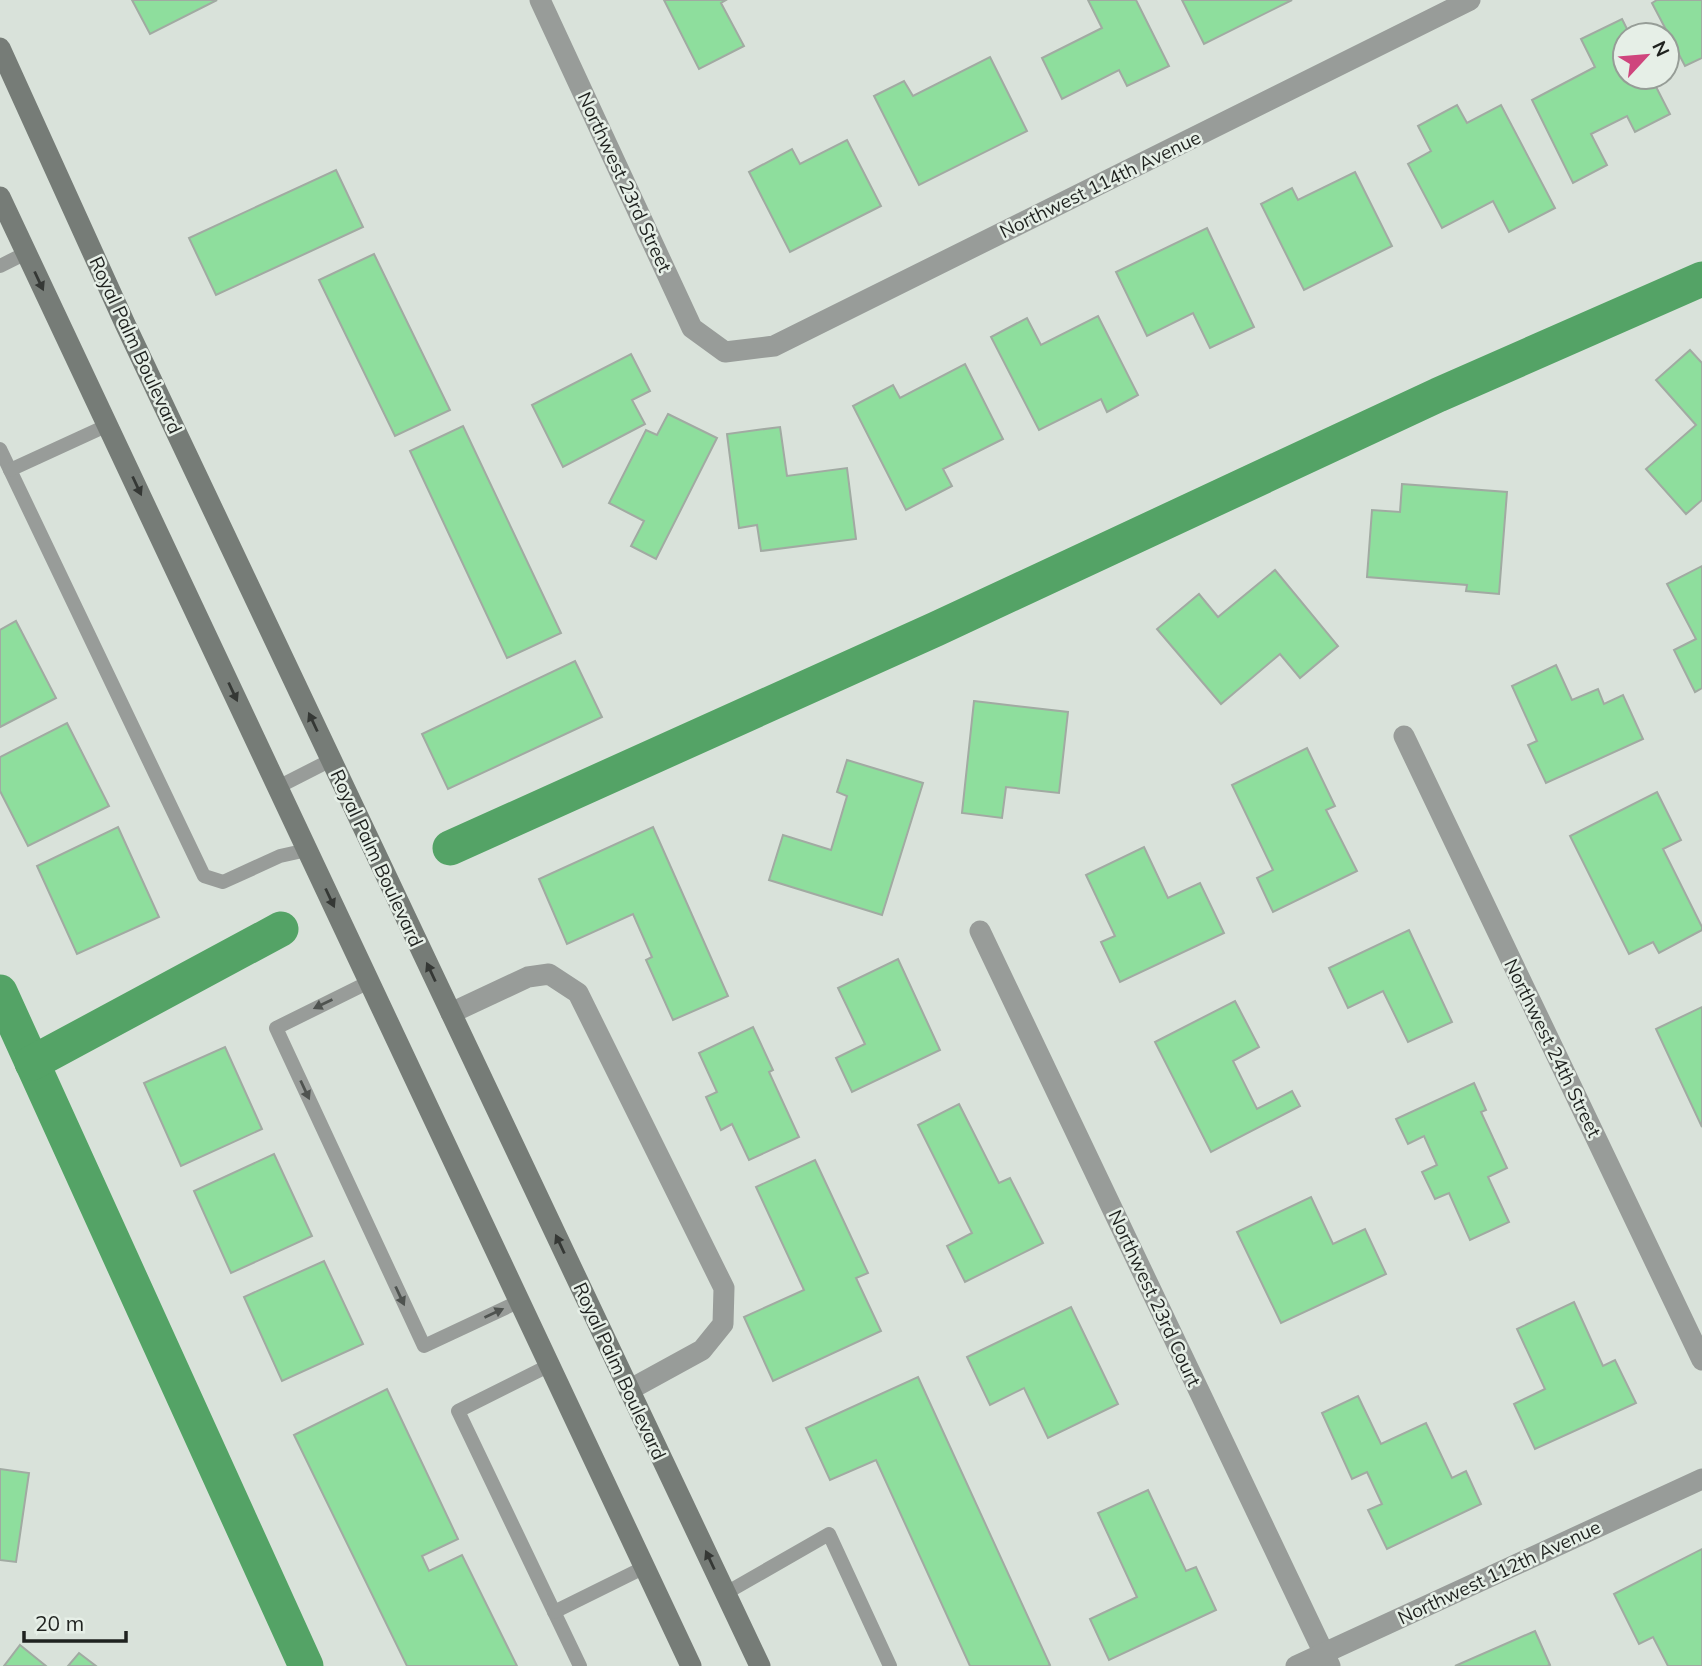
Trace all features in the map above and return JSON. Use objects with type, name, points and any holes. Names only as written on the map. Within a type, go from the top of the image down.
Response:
[{"type":"main road","name":"Royal Palm Boulevard","points":[[0,48],[125,326],[760,1666]]},
{"type":"main road","points":[[0,197],[691,1666]]},
{"type":"street","name":"Northwest 23rd Street","points":[[540,0],[692,328],[725,352]]},
{"type":"street","name":"Northwest 114th Avenue","points":[[725,352],[774,346],[1470,0]]},
{"type":"street","name":"Northwest 24th Street","points":[[1404,736],[1702,1360]]},
{"type":"street","name":"Northwest 23rd Court","points":[[980,931],[1326,1659]]},
{"type":"street","points":[[451,1013],[528,977],[549,974],[578,993],[723,1288],[723,1324],[702,1350],[629,1390]]},
{"type":"street","name":"Northwest 112th Avenue","points":[[1296,1666],[1326,1659],[1702,1479]]},
{"type":"lane","points":[[0,266],[26,253]]},
{"type":"lane","points":[[10,470],[108,425]]},
{"type":"lane","points":[[0,449],[204,876],[223,883],[280,856],[307,850]]},
{"type":"lane","points":[[278,786],[331,761]]},
{"type":"lane","points":[[369,982],[276,1028],[424,1346],[520,1301]]},
{"type":"lane","points":[[550,1365],[458,1411],[580,1666]]},
{"type":"lane","points":[[726,1593],[829,1534],[890,1666]]},
{"type":"lane","points":[[554,1612],[645,1567]]},
{"type":"building","points":[[132,0],[217,0],[150,34]]},
{"type":"building","points":[[664,0],[726,0],[721,3],[744,46],[699,69]]},
{"type":"building","points":[[1088,0],[1136,0],[1169,66],[1127,86],[1119,70],[1062,99],[1042,58],[1102,28]]},
{"type":"building","points":[[1182,0],[1292,0],[1204,44]]},
{"type":"building","points":[[1657,0],[1702,0],[1702,58],[1685,66],[1681,58],[1681,21],[1661,21],[1652,3]]},
{"type":"building","points":[[1611,24],[1611,91],[1658,91],[1670,114],[1635,132],[1627,116],[1591,134],[1607,165],[1573,183],[1532,100],[1595,67],[1581,39]]},
{"type":"building","points":[[990,57],[1027,131],[919,185],[874,96],[904,81],[913,96]]},
{"type":"building","points":[[1457,105],[1467,123],[1501,105],[1555,208],[1509,232],[1493,201],[1442,228],[1408,164],[1431,151],[1418,126]]},
{"type":"building","points":[[847,140],[881,206],[790,252],[749,172],[792,149],[800,164]]},
{"type":"building","points":[[336,170],[363,227],[216,295],[189,238]]},
{"type":"building","points":[[1355,172],[1392,246],[1304,290],[1261,204],[1292,188],[1298,200]]},
{"type":"building","points":[[1207,228],[1254,327],[1210,348],[1193,313],[1147,336],[1116,272]]},
{"type":"building","points":[[374,254],[450,410],[395,436],[319,280]]},
{"type":"building","points":[[1098,316],[1138,395],[1107,412],[1101,399],[1039,430],[991,337],[1027,318],[1041,345]]},
{"type":"building","points":[[1690,350],[1702,363],[1702,500],[1686,514],[1646,469],[1696,425],[1656,380]]},
{"type":"building","points":[[631,354],[650,391],[632,400],[645,424],[563,467],[532,405]]},
{"type":"building","points":[[965,364],[1003,439],[943,469],[952,486],[906,510],[853,406],[893,385],[900,398]]},
{"type":"building","points":[[668,414],[717,438],[656,559],[631,546],[644,521],[609,503],[646,430],[657,435]]},
{"type":"building","points":[[463,426],[561,633],[507,658],[410,451]]},
{"type":"building","points":[[780,427],[787,476],[847,468],[856,539],[761,551],[757,525],[739,528],[727,434]]},
{"type":"building","points":[[1402,484],[1507,492],[1499,594],[1466,591],[1467,585],[1367,577],[1372,510],[1400,512]]},
{"type":"building","points":[[1702,566],[1702,688],[1695,692],[1674,650],[1696,639],[1667,584]]},
{"type":"building","points":[[1275,570],[1338,646],[1300,678],[1280,654],[1221,704],[1157,629],[1199,594],[1218,617]]},
{"type":"building","points":[[16,621],[56,698],[0,727],[0,630]]},
{"type":"building","points":[[575,661],[602,717],[448,789],[422,734]]},
{"type":"building","points":[[1556,665],[1572,700],[1598,689],[1604,704],[1623,695],[1643,739],[1546,783],[1528,745],[1537,741],[1512,686]]},
{"type":"building","points":[[974,701],[1068,712],[1059,793],[1006,787],[1002,818],[962,813]]},
{"type":"building","points":[[67,723],[109,806],[28,846],[0,791],[0,757]]},
{"type":"building","points":[[1307,748],[1335,806],[1326,810],[1357,871],[1273,912],[1257,878],[1273,870],[1232,785]]},
{"type":"building","points":[[847,760],[923,783],[882,915],[769,880],[783,835],[831,850],[847,796],[837,792]]},
{"type":"building","points":[[1657,792],[1681,840],[1663,849],[1702,930],[1659,953],[1653,942],[1629,954],[1570,836]]},
{"type":"building","points":[[118,827],[159,917],[77,954],[37,866]]},
{"type":"building","points":[[653,827],[728,996],[673,1020],[646,960],[652,957],[633,914],[567,944],[539,879]]},
{"type":"building","points":[[1144,847],[1168,898],[1200,883],[1224,933],[1120,982],[1101,942],[1115,936],[1086,875]]},
{"type":"building","points":[[1409,930],[1452,1022],[1408,1042],[1383,991],[1348,1008],[1329,968]]},
{"type":"building","points":[[898,959],[940,1050],[852,1092],[836,1058],[865,1044],[838,988]]},
{"type":"building","points":[[1235,1001],[1259,1047],[1233,1061],[1257,1109],[1292,1091],[1300,1106],[1211,1152],[1155,1042]]},
{"type":"building","points":[[1702,1007],[1702,1127],[1656,1029]]},
{"type":"building","points":[[753,1027],[773,1070],[769,1072],[799,1137],[749,1160],[732,1124],[721,1130],[706,1097],[717,1092],[699,1053]]},
{"type":"building","points":[[225,1047],[262,1129],[181,1166],[144,1083]]},
{"type":"building","points":[[1474,1083],[1486,1110],[1481,1112],[1507,1168],[1488,1177],[1509,1222],[1470,1240],[1449,1193],[1435,1199],[1422,1172],[1437,1165],[1424,1136],[1408,1144],[1396,1119]]},
{"type":"building","points":[[959,1104],[999,1183],[1010,1178],[1043,1243],[965,1282],[947,1246],[972,1233],[918,1125]]},
{"type":"building","points":[[274,1154],[312,1236],[231,1273],[194,1191]]},
{"type":"building","points":[[815,1160],[868,1273],[856,1278],[881,1331],[773,1381],[744,1317],[804,1290],[756,1187]]},
{"type":"building","points":[[1311,1197],[1333,1244],[1365,1229],[1386,1274],[1281,1323],[1237,1232]]},
{"type":"building","points":[[324,1261],[363,1344],[282,1381],[244,1297]]},
{"type":"building","points":[[1574,1302],[1603,1366],[1615,1360],[1636,1403],[1535,1449],[1514,1404],[1545,1389],[1517,1329]]},
{"type":"building","points":[[1071,1307],[1118,1404],[1048,1438],[1024,1388],[990,1405],[967,1357]]},
{"type":"building","points":[[918,1377],[1050,1665],[1048,1666],[970,1666],[876,1460],[830,1480],[806,1428]]},
{"type":"building","points":[[387,1389],[458,1539],[422,1556],[429,1571],[462,1555],[517,1666],[407,1666],[294,1435]]},
{"type":"building","points":[[1358,1396],[1381,1444],[1426,1423],[1452,1478],[1466,1471],[1481,1504],[1387,1549],[1368,1510],[1382,1504],[1367,1472],[1352,1479],[1322,1413]]},
{"type":"building","points":[[0,1469],[29,1473],[16,1562],[0,1560]]},
{"type":"building","points":[[1148,1490],[1186,1571],[1196,1567],[1216,1610],[1109,1660],[1090,1619],[1137,1597],[1098,1513]]},
{"type":"building","points":[[1702,1549],[1702,1666],[1668,1666],[1653,1637],[1639,1644],[1614,1594]]},
{"type":"building","points":[[1535,1631],[1550,1665],[1455,1666]]},
{"type":"building","points":[[20,1645],[46,1666],[4,1666]]},
{"type":"building","points":[[79,1653],[96,1666],[68,1666]]},
{"type":"waterway","points":[[450,848],[936,629],[1438,395],[1702,279]]},
{"type":"waterway","points":[[32,1063],[281,929]]},
{"type":"waterway","points":[[0,992],[306,1666]]}]
